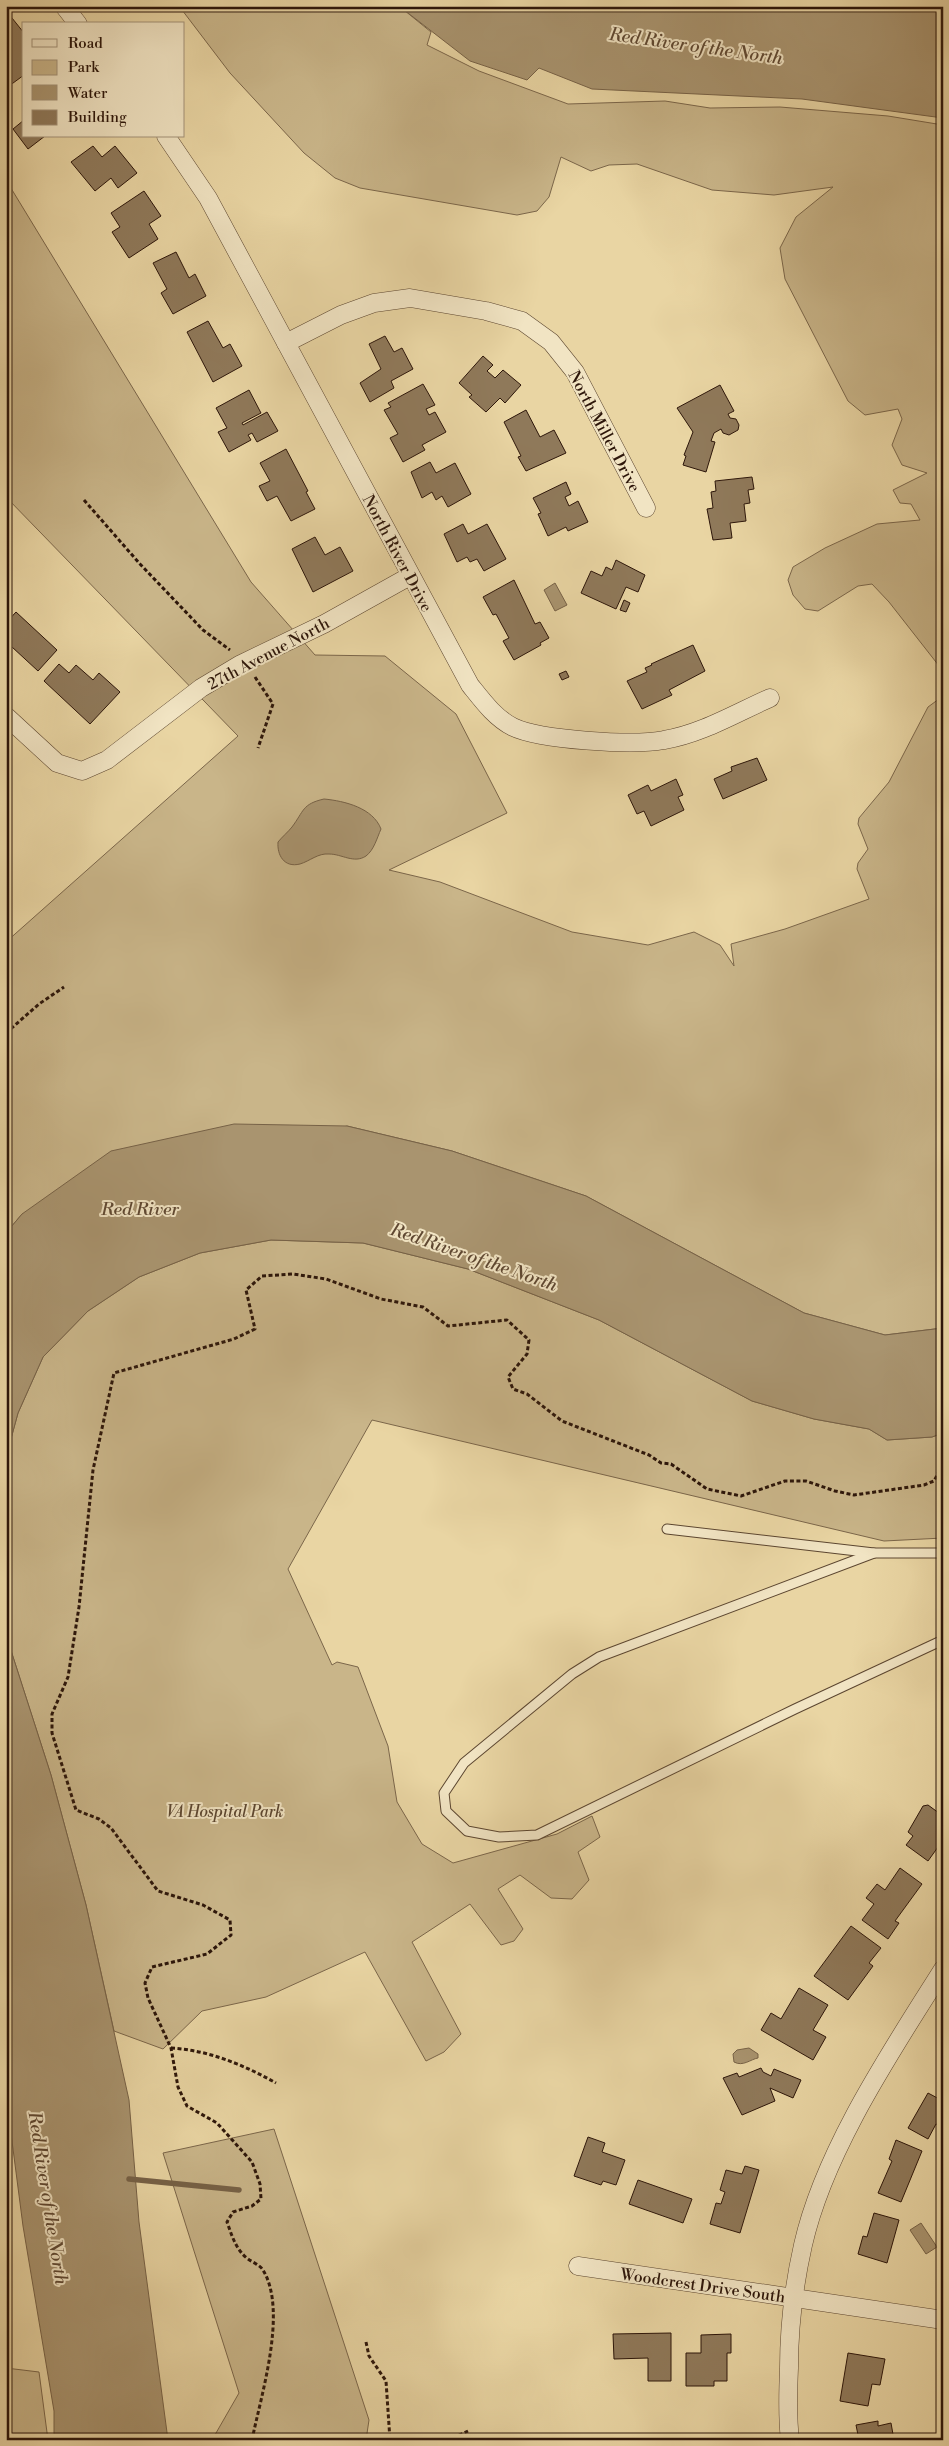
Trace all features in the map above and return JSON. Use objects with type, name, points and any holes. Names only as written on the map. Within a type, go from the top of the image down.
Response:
[{"type":"street","points":[[64,6],[76,22]]},
{"type":"street","name":"North River Drive","points":[[167,138],[208,198],[410,576],[470,685],[488,708],[512,727],[542,736],[630,742],[664,740],[702,729],[770,698]]},
{"type":"street","name":"North Miller Drive","points":[[286,343],[341,315],[374,303],[410,298],[486,311],[522,321],[551,342],[575,372],[646,508]]},
{"type":"street","name":"27th Avenue North","points":[[6,716],[57,763],[82,771],[107,760],[201,688],[243,663],[324,624],[410,576]]},
{"type":"street","name":"Woodcrest Drive South","points":[[578,2266],[794,2298],[804,2244],[823,2185],[854,2116],[943,1969]]},
{"type":"street","points":[[790,2440],[788,2420],[789,2338],[794,2298],[943,2320]]},
{"type":"lane","points":[[667,1529],[874,1554],[943,1553]]},
{"type":"lane","points":[[874,1554],[599,1657],[572,1674],[464,1764],[444,1793],[446,1811],[467,1831],[499,1837],[537,1835],[795,1709],[943,1640]]},
{"type":"path","points":[[84,500],[140,564],[203,630],[238,656],[262,685],[273,704],[258,748]]},
{"type":"path","points":[[6,1033],[39,1004],[64,987]]},
{"type":"path","points":[[252,2440],[274,2334],[272,2293],[262,2269],[246,2257],[234,2242],[227,2222],[233,2212],[252,2206],[261,2199],[260,2184],[252,2162],[217,2123],[187,2106],[178,2087],[171,2048],[148,1998],[145,1983],[152,1967],[207,1954],[231,1935],[230,1920],[203,1905],[158,1891],[111,1828],[99,1819],[76,1810],[52,1733],[52,1714],[68,1677],[79,1606],[93,1470],[114,1372],[234,1339],[255,1329],[246,1290],[262,1276],[293,1274],[326,1278],[381,1299],[423,1307],[448,1326],[507,1320],[529,1340],[527,1354],[508,1377],[513,1389],[527,1394],[562,1421],[649,1454],[661,1463],[671,1464],[707,1489],[740,1496],[785,1481],[806,1481],[835,1492],[854,1495],[924,1485],[934,1481],[943,1464]]},
{"type":"path","points":[[171,2048],[192,2049],[219,2057],[260,2073],[276,2083]]},
{"type":"path","points":[[366,2342],[370,2356],[386,2381],[390,2440]]},
{"type":"path","points":[[440,2440],[453,2438],[468,2431]]},
{"type":"green space","points":[[179,6],[399,6],[431,32],[427,45],[479,71],[568,104],[665,101],[710,108],[780,107],[888,116],[943,125],[943,671],[889,602],[872,584],[858,586],[818,611],[805,609],[793,595],[788,580],[793,567],[825,548],[877,524],[920,520],[911,504],[900,503],[893,490],[927,473],[902,465],[892,445],[902,419],[898,409],[865,415],[848,401],[785,279],[780,248],[796,217],[833,187],[774,195],[712,190],[637,164],[609,165],[591,171],[561,157],[549,197],[537,211],[517,215],[360,188],[335,178],[304,153],[230,73]]},
{"type":"green space","points":[[6,180],[251,582],[315,655],[385,656],[456,714],[507,813],[389,870],[440,882],[572,932],[648,945],[694,932],[720,945],[734,966],[731,944],[785,929],[869,899],[857,869],[858,863],[868,849],[858,824],[859,818],[889,782],[928,707],[943,696],[943,1328],[885,1335],[804,1313],[586,1196],[452,1151],[347,1126],[22,1214],[6,1233],[6,942],[238,736],[6,497]]},
{"type":"green space","name":"VA Hospital Park","points":[[271,1240],[363,1243],[468,1269],[599,1320],[752,1401],[814,1419],[869,1429],[887,1440],[932,1437],[943,1433],[943,1538],[884,1541],[372,1420],[288,1569],[332,1665],[337,1662],[358,1667],[388,1746],[397,1802],[422,1844],[453,1863],[557,1834],[592,1816],[600,1837],[578,1852],[589,1880],[572,1899],[551,1898],[520,1875],[498,1889],[523,1929],[514,1941],[501,1945],[470,1904],[412,1942],[461,2034],[444,2052],[426,2061],[365,1952],[266,1997],[202,2011],[163,2049],[114,2031],[86,1905],[51,1775],[6,1635],[6,1457],[18,1413],[43,1357],[88,1311],[139,1277],[200,1253]]},
{"type":"green space","points":[[274,2129],[369,2420],[366,2440],[212,2440],[239,2393],[163,2153]]},
{"type":"green space","points":[[6,2368],[39,2372],[48,2440],[6,2440]]},
{"type":"water","name":"Red River of the North","points":[[399,6],[943,6],[943,118],[802,99],[592,89],[539,68],[527,80],[470,61]]},
{"type":"water","points":[[555,583],[567,605],[555,611],[544,590]]},
{"type":"water","points":[[324,799],[349,804],[372,816],[381,829],[373,847],[366,856],[357,859],[325,854],[300,864],[294,865],[286,862],[280,856],[278,842],[307,806]]},
{"type":"water","name":"Red River","points":[[234,1124],[347,1126],[452,1151],[586,1196],[804,1313],[885,1335],[943,1328],[943,1433],[932,1437],[887,1440],[869,1429],[814,1419],[752,1401],[599,1320],[468,1269],[363,1243],[271,1240],[200,1253],[139,1277],[88,1311],[43,1357],[18,1413],[6,1457],[6,1233],[22,1214],[111,1151]]},
{"type":"water","name":"Red River of the North","points":[[6,1635],[51,1775],[86,1905],[129,2100],[139,2222],[168,2440],[54,2440],[54,2411],[23,2226],[6,2095]]},
{"type":"water","points":[[749,2048],[758,2054],[758,2058],[741,2064],[734,2062],[733,2054],[737,2050]]},
{"type":"water","points":[[921,2223],[937,2247],[926,2254],[910,2230]]},
{"type":"building","points":[[8,13],[22,30],[22,76],[9,86],[6,83]]},
{"type":"building","points":[[22,122],[22,138],[42,138],[28,149],[13,129]]},
{"type":"building","points":[[93,146],[102,157],[115,146],[137,173],[118,188],[111,178],[95,191],[71,162]]},
{"type":"building","points":[[144,191],[161,216],[149,224],[158,239],[129,258],[112,232],[120,227],[111,213]]},
{"type":"building","points":[[176,252],[189,278],[195,274],[206,296],[173,314],[161,293],[167,289],[153,263]]},
{"type":"building","points":[[208,321],[223,348],[230,344],[242,366],[213,382],[187,332]]},
{"type":"building","points":[[385,336],[394,352],[402,348],[413,369],[391,381],[394,388],[370,402],[360,383],[381,369],[369,344]]},
{"type":"building","points":[[483,356],[493,365],[487,371],[495,378],[503,370],[521,385],[505,403],[500,398],[486,412],[469,397],[472,395],[459,383]]},
{"type":"building","points":[[423,384],[435,405],[426,409],[429,415],[435,412],[446,432],[422,445],[425,450],[403,462],[390,438],[398,434],[384,410],[391,407],[388,403]]},
{"type":"building","points":[[720,385],[734,411],[728,414],[730,418],[736,419],[739,425],[738,430],[729,435],[723,433],[721,429],[714,433],[711,441],[715,442],[706,472],[683,465],[686,456],[684,455],[693,432],[677,408]]},
{"type":"building","points":[[249,390],[261,413],[242,423],[243,425],[267,412],[278,431],[257,442],[252,433],[248,435],[251,440],[229,452],[218,432],[227,428],[216,408]]},
{"type":"building","points":[[526,410],[540,437],[554,430],[566,453],[526,471],[518,457],[521,456],[504,422]]},
{"type":"building","points":[[286,449],[308,491],[306,492],[315,509],[291,521],[277,496],[267,501],[259,486],[270,481],[260,463]]},
{"type":"building","points":[[430,462],[436,473],[455,463],[471,494],[448,507],[442,496],[436,500],[432,492],[422,498],[411,472]]},
{"type":"building","points":[[752,477],[754,489],[748,490],[750,503],[744,504],[746,521],[730,523],[732,538],[713,540],[707,509],[713,508],[711,492],[716,491],[715,481]]},
{"type":"building","points":[[566,482],[571,494],[565,497],[569,506],[578,501],[588,522],[568,531],[566,527],[548,536],[538,514],[541,513],[533,498]]},
{"type":"building","points":[[463,524],[468,534],[487,524],[506,559],[484,571],[477,559],[470,562],[467,557],[457,562],[444,534]]},
{"type":"building","points":[[315,537],[325,555],[340,547],[353,571],[313,592],[292,549]]},
{"type":"building","points":[[616,560],[645,575],[638,592],[626,587],[616,609],[581,593],[591,571],[602,576],[606,567],[612,570]]},
{"type":"building","points":[[514,580],[535,624],[540,622],[549,638],[540,643],[541,645],[514,660],[503,641],[509,638],[496,614],[493,615],[483,597]]},
{"type":"building","points":[[624,600],[630,603],[626,612],[620,610]]},
{"type":"building","points":[[16,612],[57,650],[38,671],[12,647],[9,651],[6,648],[6,623]]},
{"type":"building","points":[[693,645],[705,671],[669,690],[672,695],[642,709],[627,681],[647,672],[645,668],[651,664]]},
{"type":"building","points":[[59,664],[69,673],[76,665],[93,680],[99,673],[120,692],[90,724],[44,681]]},
{"type":"building","points":[[566,671],[569,677],[562,680],[559,674]]},
{"type":"building","points":[[757,758],[767,780],[723,799],[714,779],[732,771],[731,767]]},
{"type":"building","points":[[676,779],[683,795],[678,797],[684,810],[651,826],[644,811],[637,814],[628,795],[648,785],[651,791]]},
{"type":"building","points":[[928,1805],[943,1816],[943,1840],[928,1861],[906,1845],[913,1836],[908,1832],[923,1806]]},
{"type":"building","points":[[900,1868],[922,1884],[895,1921],[899,1923],[888,1939],[862,1920],[874,1904],[866,1898],[877,1884],[885,1890]]},
{"type":"building","points":[[851,1926],[881,1948],[869,1963],[873,1966],[848,2000],[814,1976]]},
{"type":"building","points":[[799,1988],[828,2005],[813,2030],[826,2037],[813,2060],[761,2030],[771,2013],[781,2019]]},
{"type":"building","points":[[761,2068],[763,2072],[771,2076],[774,2069],[801,2080],[793,2098],[770,2088],[775,2101],[742,2115],[723,2078],[737,2073],[739,2077]]},
{"type":"building","points":[[928,2093],[943,2101],[943,2127],[936,2124],[928,2139],[908,2128]]},
{"type":"building","points":[[588,2137],[605,2143],[602,2152],[625,2160],[616,2185],[603,2181],[601,2185],[574,2176]]},
{"type":"building","points":[[896,2140],[922,2151],[901,2202],[878,2193],[892,2161],[889,2159]]},
{"type":"building","points":[[745,2166],[759,2170],[740,2233],[710,2224],[716,2203],[721,2204],[725,2192],[720,2190],[726,2170],[742,2174]]},
{"type":"building","points":[[638,2180],[692,2199],[683,2223],[629,2204]]},
{"type":"building","points":[[874,2213],[899,2220],[887,2263],[858,2254],[863,2236],[867,2237]]},
{"type":"building","points":[[671,2333],[671,2381],[648,2381],[648,2358],[614,2359],[613,2334]]},
{"type":"building","points":[[731,2334],[731,2353],[727,2353],[727,2381],[714,2381],[714,2386],[686,2386],[686,2353],[701,2353],[701,2335]]},
{"type":"building","points":[[848,2353],[885,2359],[880,2385],[872,2384],[868,2406],[840,2401]]},
{"type":"building","points":[[878,2421],[878,2426],[891,2423],[894,2440],[859,2440],[856,2425]]},
{"type":"waterway","points":[[129,2179],[239,2190]]}]
